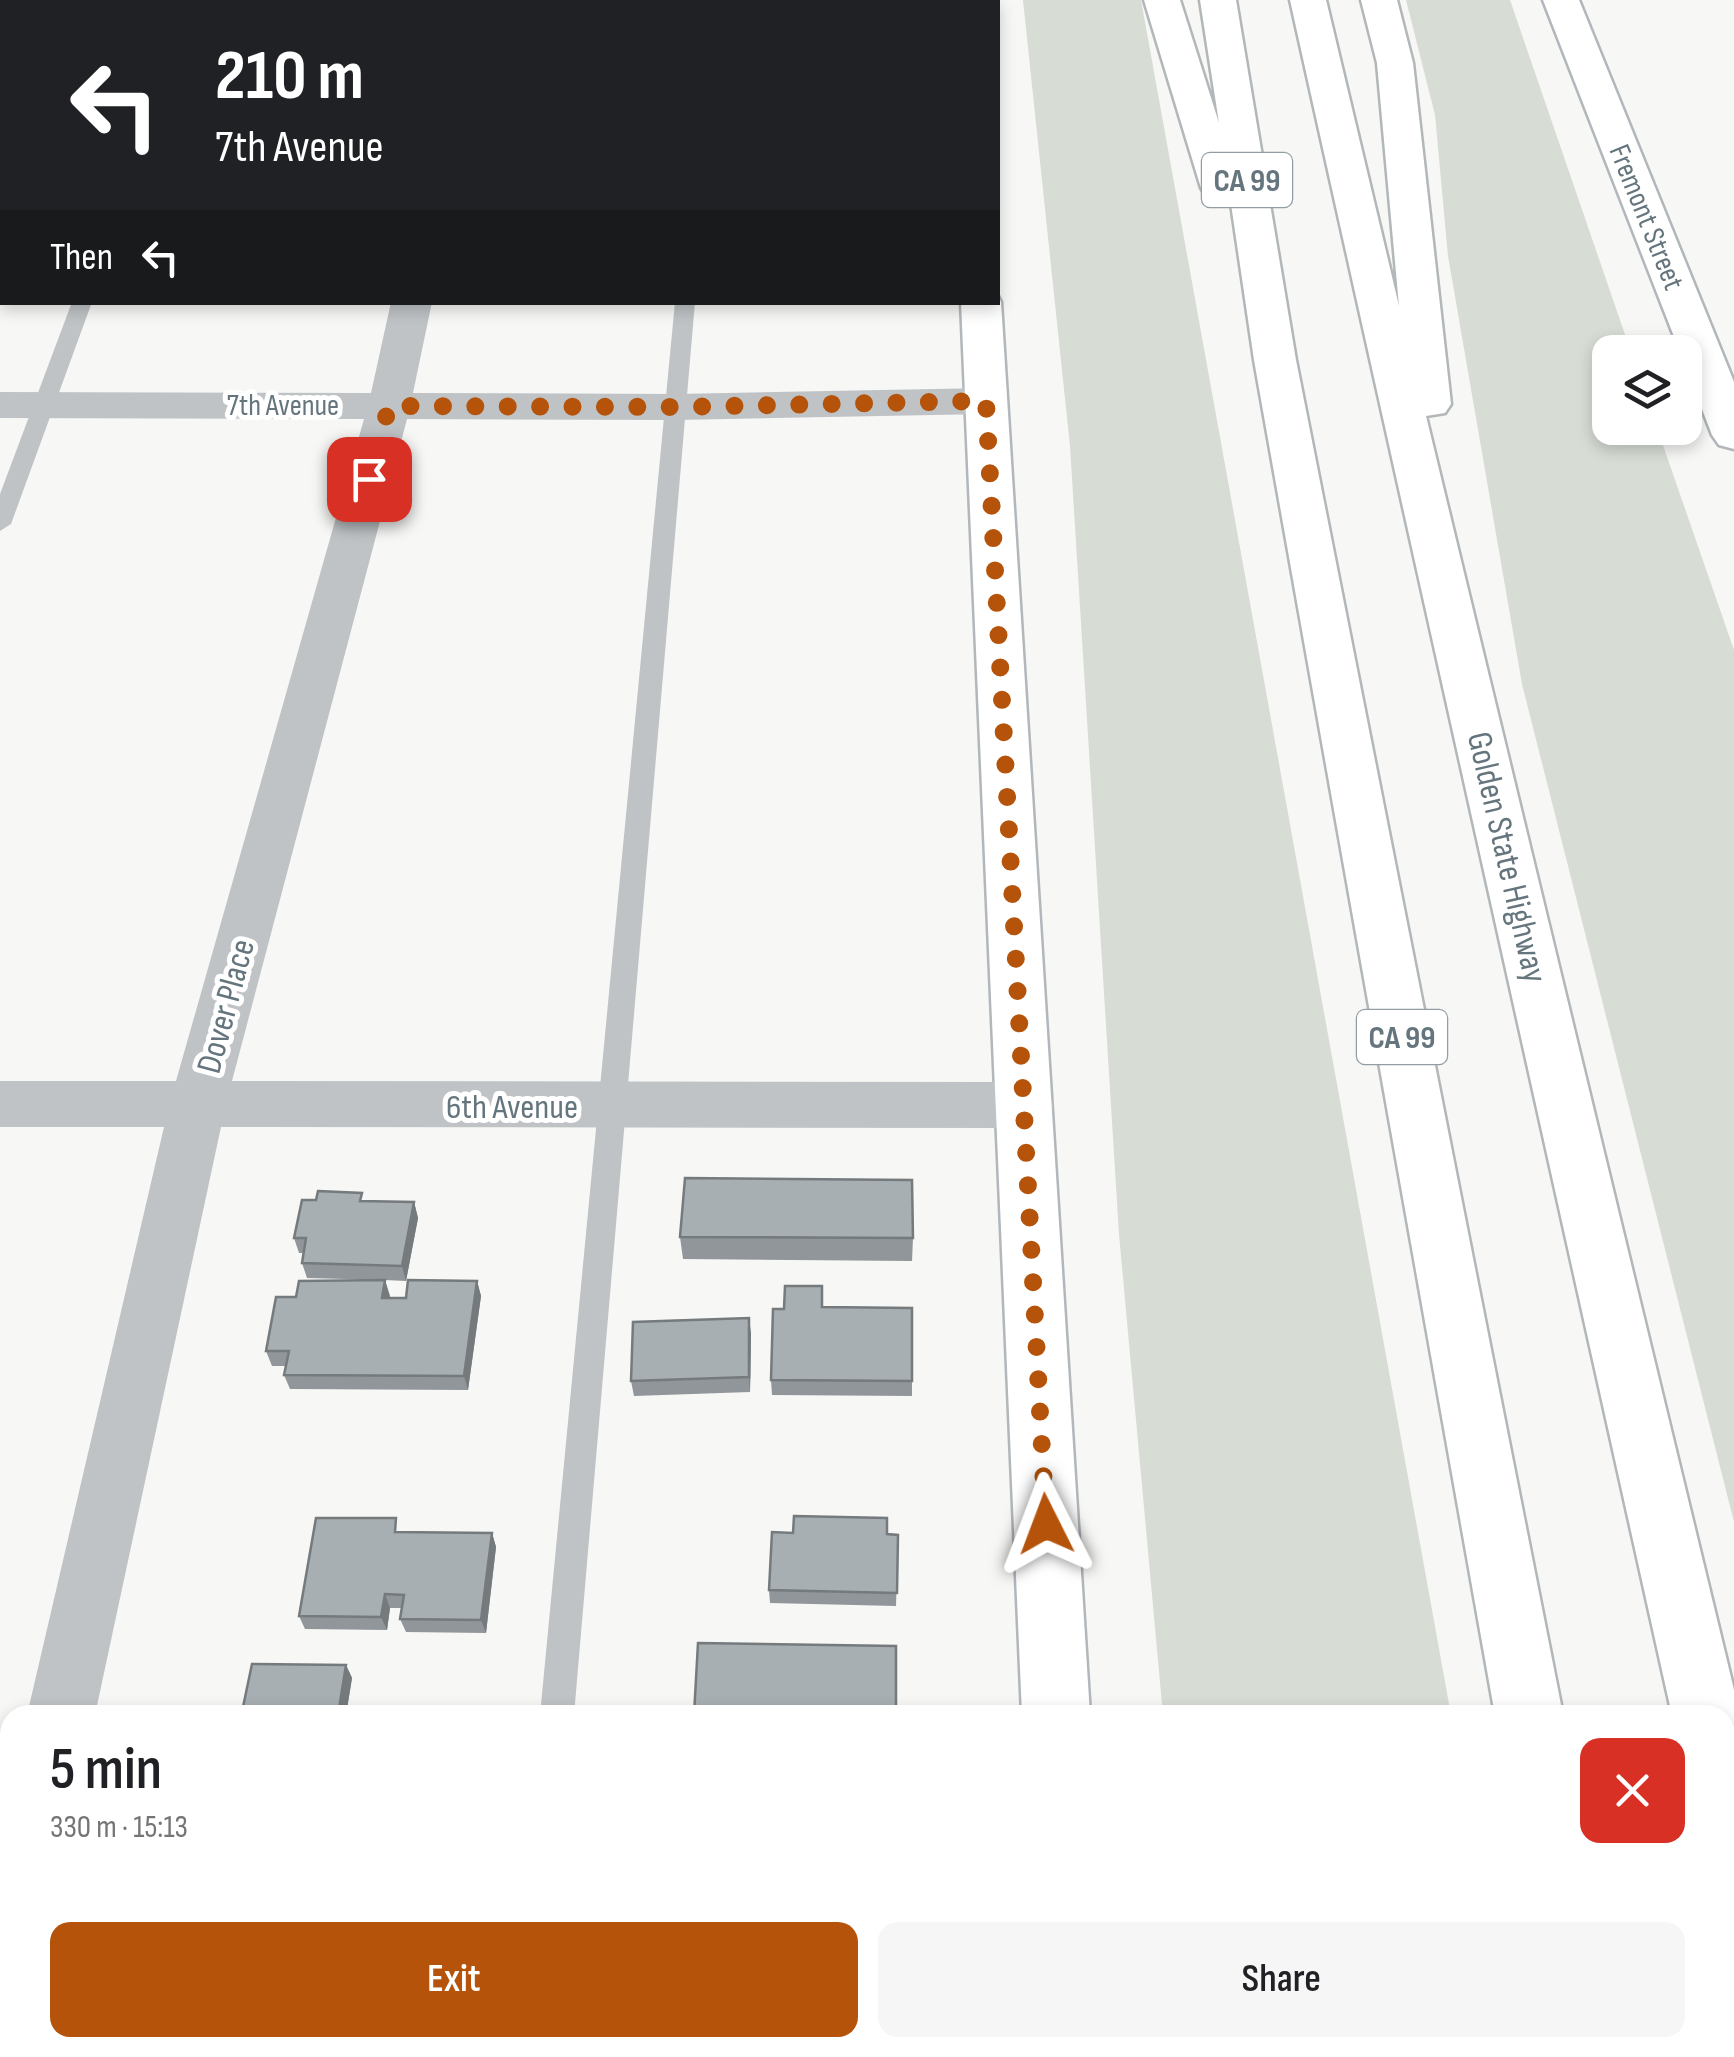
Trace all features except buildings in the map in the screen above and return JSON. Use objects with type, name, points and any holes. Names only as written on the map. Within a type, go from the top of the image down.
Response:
[{"type":"main road","points":[[1162,0],[1276,360]]},
{"type":"main road","name":"CA 99","points":[[1218,0],[1276,360],[1527,1705]]},
{"type":"main road","name":"Golden State Highway","points":[[1308,0],[1704,1705]]},
{"type":"main road","points":[[1380,0],[1396,63],[1422,295],[1444,577]]},
{"type":"main road","name":"Fremont Street","points":[[1560,0],[1731,420]]},
{"type":"main road","points":[[980,305],[1055,1705]]},
{"type":"street","name":"Dover Place","points":[[63,1705],[198,1104],[389,406],[411,305]]},
{"type":"street","name":"7th Avenue","points":[[0,405],[676,407],[986,401]]},
{"type":"street","name":"6th Avenue","points":[[0,1104],[1025,1105]]},
{"type":"lane","points":[[0,524],[81,305]]},
{"type":"lane","points":[[558,1705],[685,305]]},
{"type":"shaded area","points":[[1023,0],[1141,0],[1449,1705],[1162,1705],[1119,1234],[1070,446]]},
{"type":"shaded area","points":[[1406,0],[1510,0],[1625,335],[1592,335],[1592,445],[1663,445],[1734,650],[1734,1522],[1522,684],[1448,256],[1435,115]]},
{"type":"route","points":[[369,479],[389,406],[676,407],[986,401],[1046,1524]]}]
